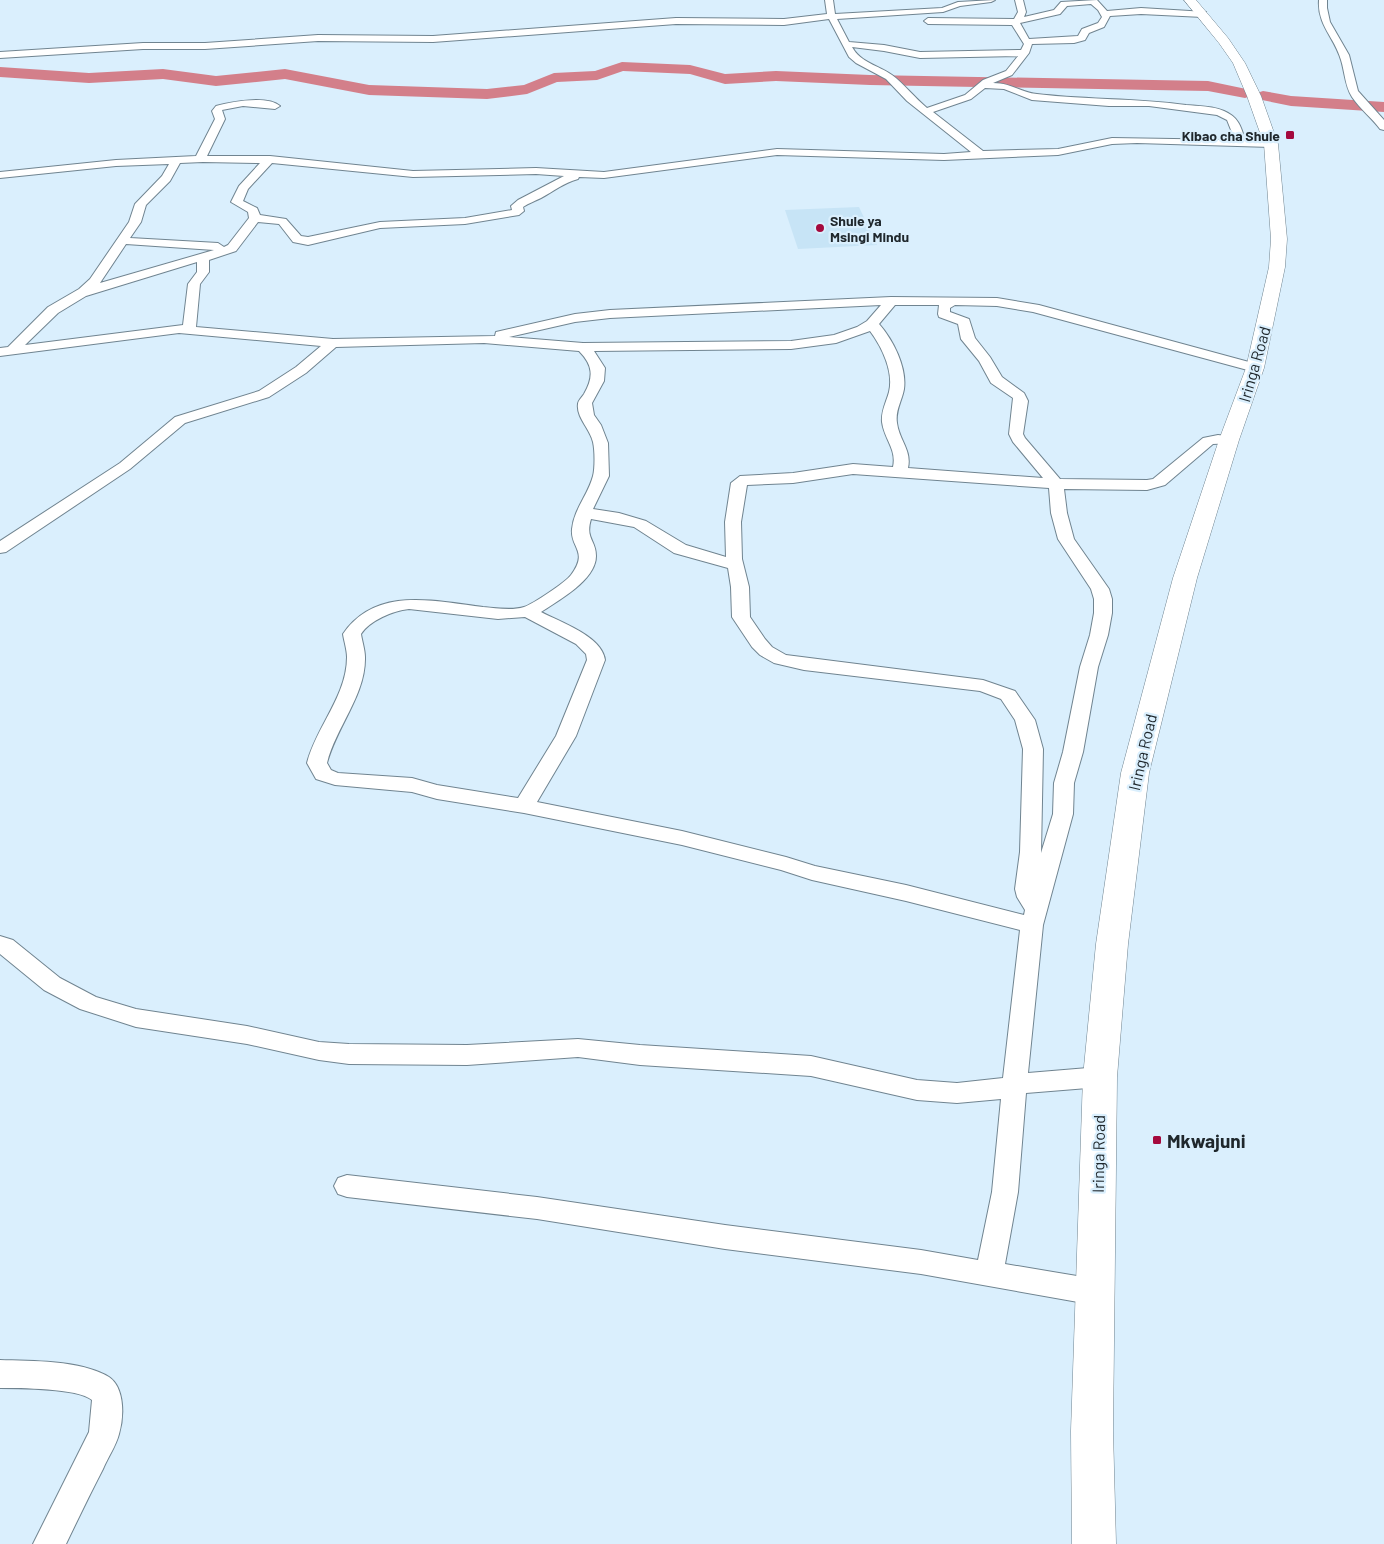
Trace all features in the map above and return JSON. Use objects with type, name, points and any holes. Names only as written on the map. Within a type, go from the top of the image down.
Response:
[{"type":"highway","name":"Iringa Road","points":[[1094,1544],[1092,1431],[1100,1077],[1112,944],[1135,773],[1185,578],[1229,440],[1256,368],[1277,266],[1276,193],[1271,144],[1250,84],[1224,41],[1197,7]]},
{"type":"street","points":[[829,0],[831,16],[845,44],[856,58],[889,77],[910,99],[981,156]]},
{"type":"street","points":[[0,55],[143,46],[204,46],[318,38],[433,39],[676,21],[727,20],[775,22],[898,11],[943,10],[958,4],[991,0]]},
{"type":"street","points":[[1016,23],[1022,12],[1019,0]]},
{"type":"street","points":[[921,21],[1016,23],[1057,12],[1062,5],[1068,2],[1092,0],[1105,14]]},
{"type":"street","points":[[1322,0],[1320,10],[1334,41],[1344,55],[1350,85],[1356,96],[1384,127]]},
{"type":"street","points":[[1105,14],[1197,7]]},
{"type":"street","points":[[1027,42],[1079,39],[1085,31],[1104,22],[1105,14]]},
{"type":"street","points":[[860,24],[882,20],[906,21]]},
{"type":"street","points":[[927,111],[968,97],[975,93],[982,85],[1010,72],[1027,48],[1027,42],[1016,23]]},
{"type":"street","points":[[836,26],[847,26]]},
{"type":"street","points":[[845,44],[930,56],[1025,52]]},
{"type":"street","points":[[982,85],[1005,86],[1032,97],[1109,103],[1149,103],[1219,112],[1231,118],[1236,126],[1241,143]]},
{"type":"street","points":[[203,159],[203,152],[220,119],[217,112],[219,108],[243,103],[275,106]]},
{"type":"street","points":[[0,175],[116,163],[203,159],[270,160],[404,174],[536,171],[604,174],[778,152],[927,157],[1058,152],[1112,141],[1129,140],[1271,144]]},
{"type":"street","points":[[6,351],[53,310],[83,292],[101,276],[135,222],[137,212],[143,201],[170,174],[175,160]]},
{"type":"street","points":[[255,218],[253,210],[237,202],[243,188],[270,160]]},
{"type":"street","points":[[255,218],[280,220],[292,230],[297,239],[308,241],[382,225],[483,219],[516,213],[518,205],[539,194],[550,185],[586,174]]},
{"type":"street","points":[[83,292],[232,248],[255,218]]},
{"type":"street","points":[[123,240],[142,243],[232,248]]},
{"type":"street","points":[[188,329],[194,284],[202,273],[205,256]]},
{"type":"street","points":[[484,338],[592,315],[891,301],[997,302],[1034,308],[1256,368]]},
{"type":"street","points":[[6,351],[67,345],[173,329],[365,344],[484,338],[583,347],[791,345],[836,339],[862,330],[872,324],[891,301]]},
{"type":"street","points":[[951,302],[944,307],[944,314],[964,322],[968,339],[996,380],[1019,396],[1021,405],[1016,434],[1018,439],[1056,484],[1059,513],[1066,539],[1100,589],[1103,599],[1103,613],[1099,635],[1089,668],[1073,752],[1064,783],[1063,814],[1034,917],[1005,1192],[989,1275]]},
{"type":"street","points":[[872,324],[879,331],[897,372],[898,384],[889,410],[889,423],[904,460],[900,472]]},
{"type":"street","points":[[0,548],[131,461],[180,420],[264,394],[301,370],[333,343]]},
{"type":"street","points":[[583,347],[595,361],[600,372],[596,386],[585,403],[587,415],[598,435],[601,458],[601,476],[586,506],[580,535],[587,550],[585,567],[578,578],[563,590],[528,612],[498,614],[409,604],[386,609],[364,619],[352,634],[356,658],[351,684],[344,703],[322,747],[317,763],[322,774],[335,779],[412,785],[458,796],[524,806],[682,838],[812,872],[906,893],[1034,917]]},
{"type":"street","points":[[1034,917],[1026,889],[1030,852],[1034,749],[1024,720],[1008,695],[983,686],[780,659],[766,651],[758,643],[741,617],[740,587],[735,565],[733,522],[739,483],[745,479],[793,478],[853,469],[1056,484],[1154,484],[1208,441],[1218,439],[1229,440]]},
{"type":"street","points":[[584,513],[619,518],[640,524],[680,550],[735,565]]},
{"type":"street","points":[[524,806],[566,736],[596,660],[595,653],[582,640],[528,612]]},
{"type":"street","points":[[0,944],[52,984],[88,1002],[136,1018],[247,1034],[319,1051],[349,1054],[467,1055],[578,1048],[640,1055],[811,1066],[917,1090],[957,1092],[998,1090],[1015,1084],[1100,1077]]},
{"type":"street","points":[[347,1186],[537,1208],[725,1237],[921,1262],[1095,1292]]},
{"type":"street","points":[[0,1374],[75,1380],[96,1385],[105,1393],[107,1414],[104,1434],[49,1544]]},
{"type":"shaded area","points":[[859,207],[877,245],[798,249],[785,210]]},
{"type":"waterway","points":[[0,72],[89,78],[163,74],[216,81],[285,74],[369,90],[487,94],[527,89],[554,78],[597,75],[622,66],[690,70],[725,79],[776,76],[870,80],[1208,86],[1245,93]]},
{"type":"waterway","points":[[1263,96],[1291,101],[1384,107]]},
{"type":"place","name":"Kibao cha Shule","points":[[1290,135]]},
{"type":"place","name":"Shule ya Msingi Mindu","points":[[820,228]]},
{"type":"place","name":"Mkwajuni","points":[[1157,1140]]}]
